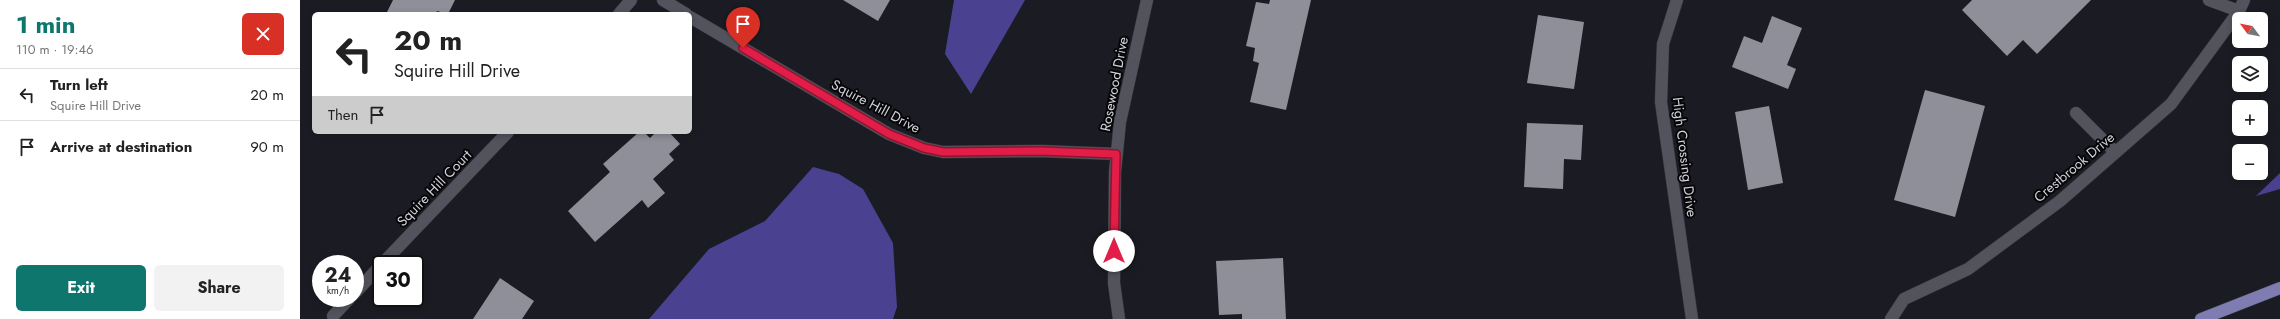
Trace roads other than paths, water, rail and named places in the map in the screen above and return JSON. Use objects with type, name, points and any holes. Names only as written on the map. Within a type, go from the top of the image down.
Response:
[{"type":"main road","points":[[2202,319],[2280,288]]},
{"type":"street","points":[[621,12],[631,0]]},
{"type":"street","points":[[664,0],[683,12]]},
{"type":"street","name":"Rosewood Drive","points":[[1119,319],[1114,283],[1116,154],[1120,122],[1147,0]]},
{"type":"street","name":"High Crossing Drive","points":[[1677,0],[1663,44],[1661,102],[1692,319]]},
{"type":"street","points":[[2209,0],[2239,12]]},
{"type":"street","name":"Crestbrook Drive","points":[[2239,12],[2244,0]]},
{"type":"street","name":"Squire Hill Drive","points":[[692,18],[889,134],[924,148],[943,152],[1041,151],[1116,154]]},
{"type":"street","name":"Crestbrook Drive","points":[[1891,319],[1904,299],[1968,269],[2060,200],[2171,104],[2232,21]]},
{"type":"street","points":[[2076,113],[2115,152]]},
{"type":"street","name":"Squire Hill Court","points":[[391,255],[506,134]]},
{"type":"street","name":"Squire Hill Court","points":[[364,283],[372,275]]},
{"type":"street","points":[[333,316],[342,307]]}]
